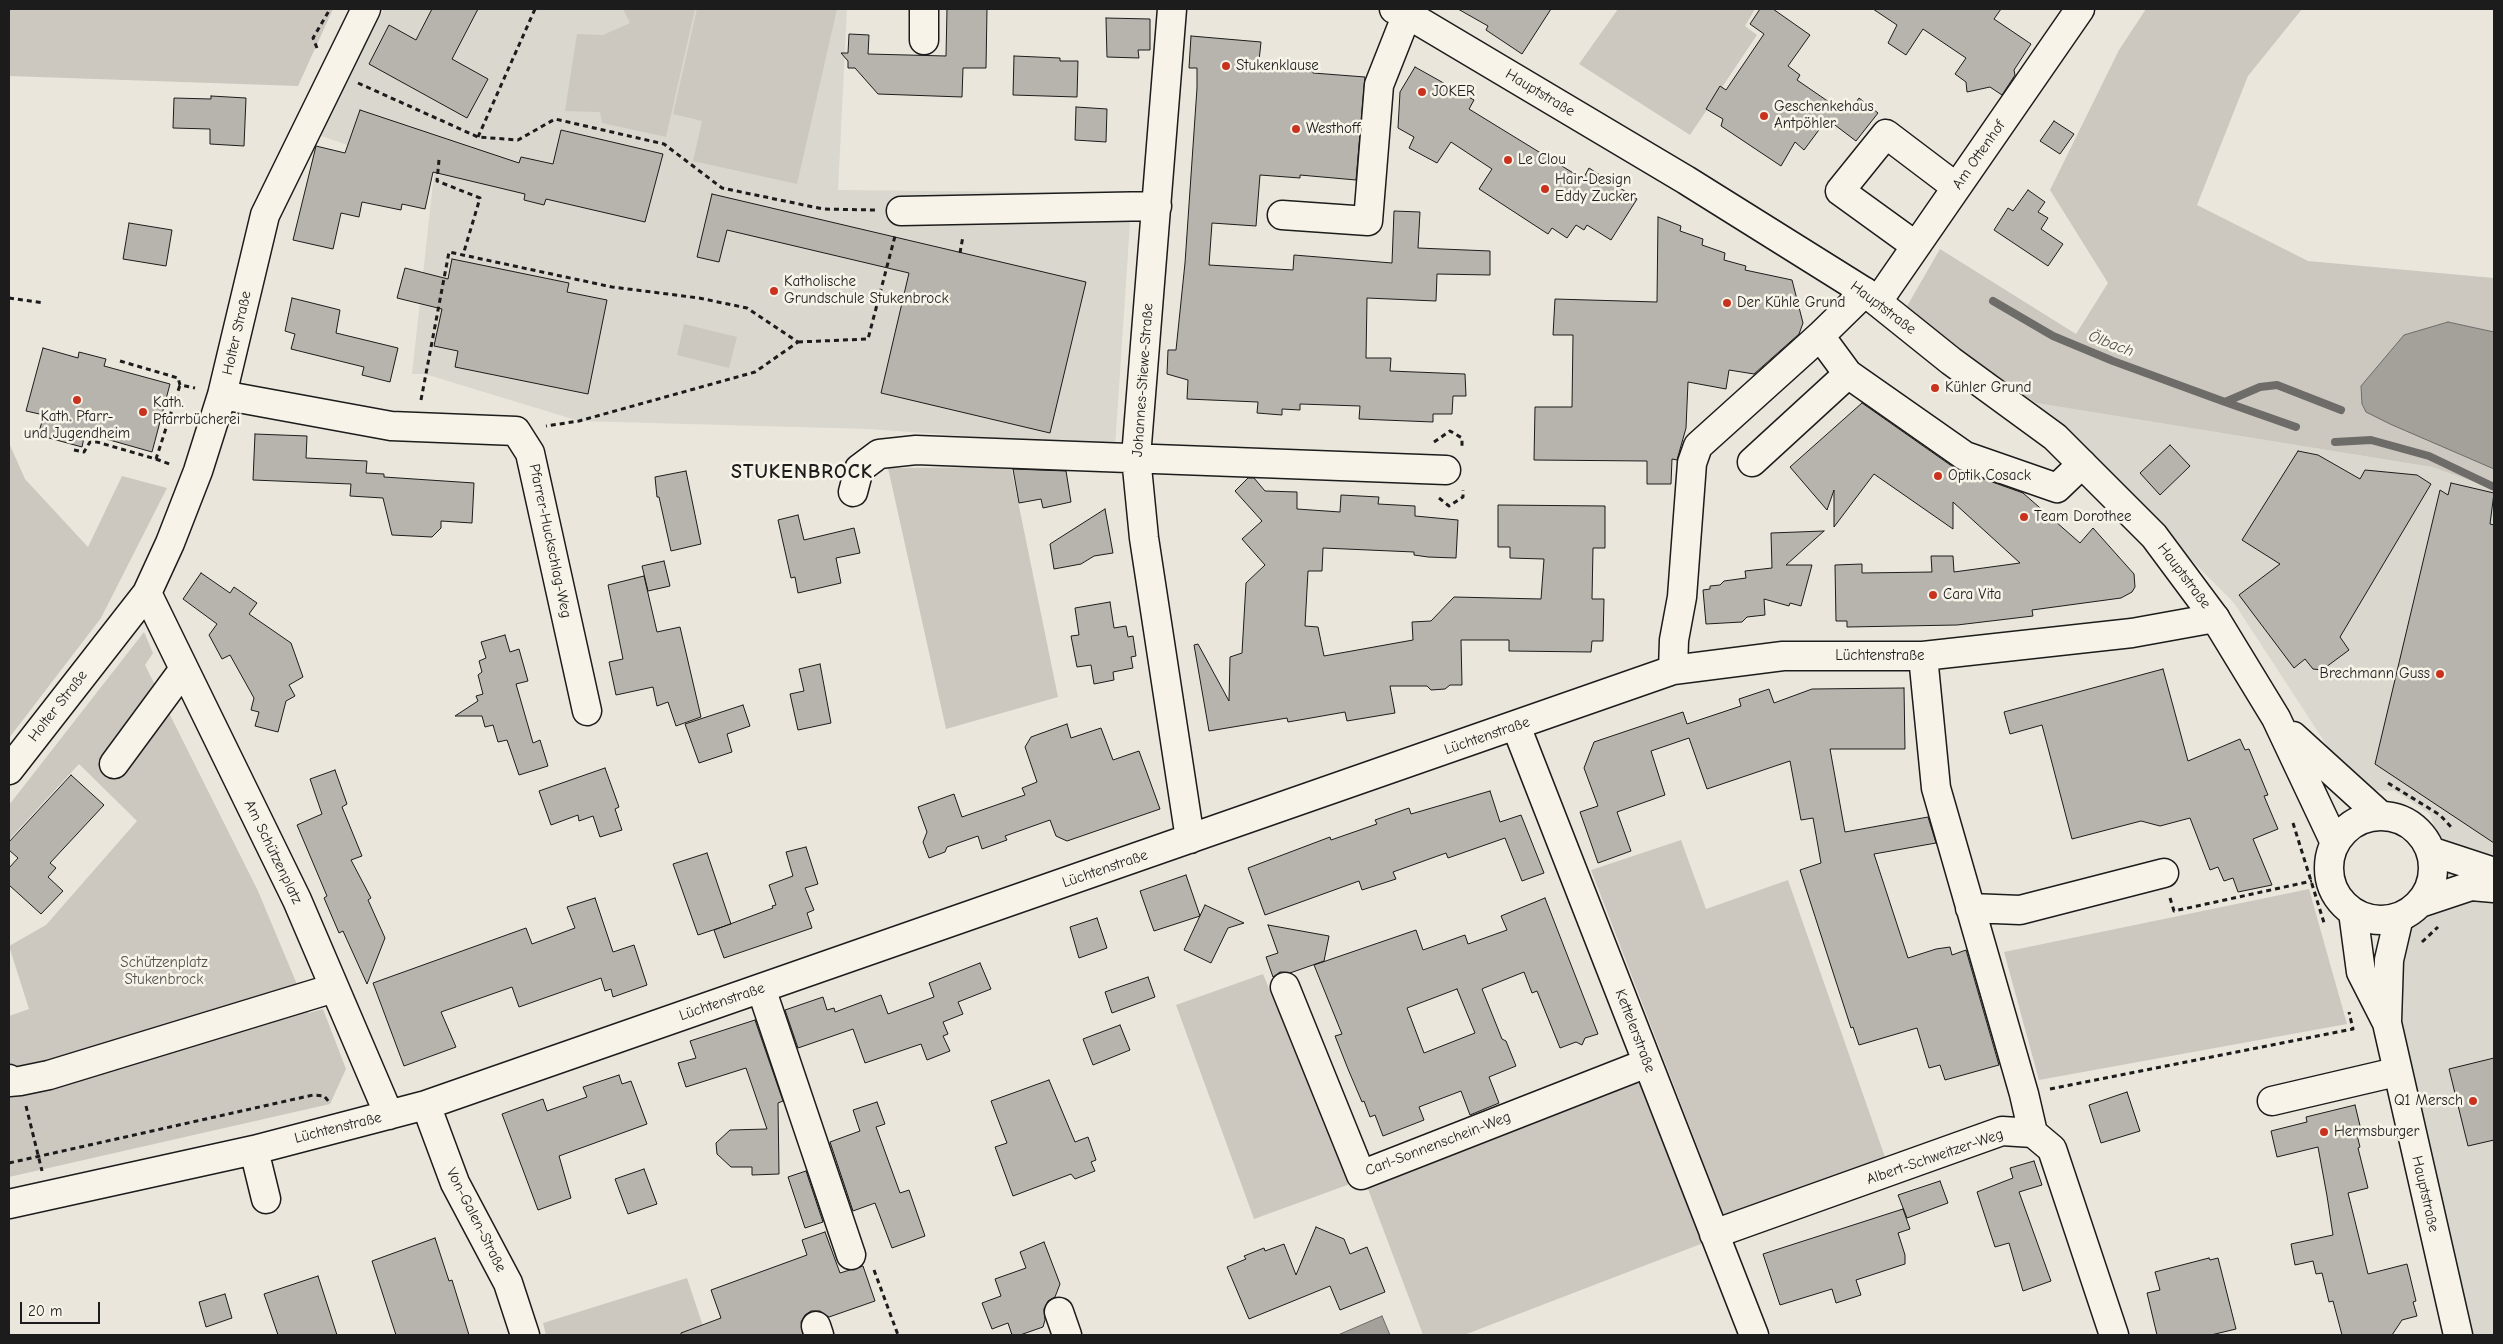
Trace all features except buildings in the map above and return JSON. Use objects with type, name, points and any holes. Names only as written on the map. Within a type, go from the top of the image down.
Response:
[{"type":"street","name":"Holter Straße","points":[[9,770],[147,593],[170,543],[198,471],[222,395],[265,215],[326,62],[366,9]]},
{"type":"street","points":[[924,9],[924,40]]},
{"type":"street","name":"Johannes-Stiewe-Straße","points":[[1172,9],[1136,457],[1144,538],[1190,839]]},
{"type":"street","name":"Am Ottenhof","points":[[1673,670],[1674,640],[1682,598],[1692,463],[1698,446],[1820,336],[1871,296],[1916,246],[2080,9]]},
{"type":"street","points":[[1282,215],[1368,221],[1379,85],[1400,11]]},
{"type":"street","name":"Hauptstraße","points":[[1400,11],[1686,180],[1871,296],[1951,361],[2054,438],[2154,536],[2215,618],[2276,718],[2335,843]]},
{"type":"street","points":[[1916,246],[1840,191],[1886,134],[1956,187]]},
{"type":"street","points":[[901,211],[1157,206]]},
{"type":"street","points":[[1820,336],[1848,374],[1965,456],[2057,488],[2082,464]]},
{"type":"street","points":[[1752,462],[1848,374]]},
{"type":"street","points":[[222,395],[391,426],[516,431]]},
{"type":"street","name":"Pfarrer-Huckschlag-Weg","points":[[516,431],[530,453],[587,711]]},
{"type":"street","points":[[853,492],[859,469],[879,454],[916,450],[1446,470]]},
{"type":"street","name":"Am Schützenplatz","points":[[147,593],[297,900],[389,1115]]},
{"type":"street","name":"Lüchtenstraße","points":[[9,1204],[254,1150],[426,1105],[1673,670],[1783,656],[1923,656],[2132,632],[2215,618]]},
{"type":"street","points":[[1923,656],[1936,788],[2024,1094],[2033,1133],[2052,1149],[2114,1335]]},
{"type":"street","points":[[114,764],[184,669]]},
{"type":"street","name":"Hauptstraße","points":[[2276,718],[2304,747],[2380,815]]},
{"type":"street","name":"Kettelerstraße","points":[[1516,726],[1754,1335]]},
{"type":"street","points":[[2410,910],[2428,892],[2432,878],[2433,865],[2430,851],[2423,836],[2411,825],[2396,818],[2380,815],[2354,823],[2343,832],[2335,843],[2328,868],[2334,893],[2352,912],[2367,919],[2384,920],[2410,910],[2471,886],[2494,888]]},
{"type":"street","points":[[2430,851],[2485,868]]},
{"type":"street","points":[[1970,908],[2020,910],[2164,873]]},
{"type":"street","name":"Hauptstraße","points":[[2410,910],[2389,960],[2387,1022],[2396,1072],[2458,1335]]},
{"type":"street","name":"Hauptstraße","points":[[2352,912],[2361,972],[2387,1022]]},
{"type":"street","points":[[767,986],[829,1133]]},
{"type":"street","points":[[767,986],[851,1255]]},
{"type":"street","name":"Carl-Sonnenschein-Weg","points":[[1286,987],[1361,1175],[1647,1063]]},
{"type":"street","points":[[14,1080],[49,1075],[334,988]]},
{"type":"street","points":[[2272,1101],[2396,1072]]},
{"type":"street","name":"Von-Galen-Straße","points":[[426,1105],[455,1183],[508,1282],[525,1335]]},
{"type":"street","name":"Albert-Schweitzer-Weg","points":[[1714,1234],[2002,1131],[2033,1133]]},
{"type":"street","points":[[254,1150],[266,1199]]},
{"type":"path","points":[[330,9],[314,38],[326,62],[478,137],[518,140],[555,119],[664,144],[722,188],[823,209],[901,211],[868,339],[798,342],[755,372],[579,421],[516,431]]},
{"type":"path","points":[[478,137],[535,9]]},
{"type":"path","points":[[439,160],[437,181],[480,198],[463,256]]},
{"type":"path","points":[[416,428],[449,252],[612,287],[700,298],[747,308],[798,342]]},
{"type":"path","points":[[9,298],[44,303]]},
{"type":"path","points":[[120,361],[178,378],[180,385],[156,460]]},
{"type":"path","points":[[180,385],[222,395]]},
{"type":"path","points":[[1426,447],[1450,431]]},
{"type":"path","points":[[74,450],[84,452],[90,442],[96,442],[181,468]]},
{"type":"path","points":[[2382,779],[2440,815],[2485,868]]},
{"type":"path","points":[[2290,814],[2327,933]]},
{"type":"path","points":[[2164,873],[2174,911],[2312,881]]},
{"type":"path","points":[[2024,1094],[2353,1029]]},
{"type":"path","points":[[14,1080],[39,1156],[49,1195]]},
{"type":"path","points":[[9,1163],[313,1095],[324,1096],[332,1106]]},
{"type":"shaded area","name":"Katholische Grundschule Stukenbrock","points":[[384,9],[847,9],[838,190],[1132,193],[1115,447],[869,429],[579,421],[425,374],[412,374],[434,174],[318,135]]},
{"type":"shaded area","points":[[2448,322],[2494,332],[2494,469],[2390,424],[2366,412],[2362,404],[2361,386],[2404,335]]},
{"type":"shaded area","points":[[2036,403],[2432,467],[2494,489],[2494,1335],[2464,1335],[2408,1106],[2395,993],[2399,938],[2442,888],[2445,859],[2430,814],[2395,791],[2356,790],[2234,603]]},
{"type":"shaded area","points":[[1382,1316],[1390,1335],[1338,1335]]},
{"type":"green space","points":[[9,9],[333,9],[298,86],[9,76]]},
{"type":"green space","points":[[623,9],[695,9],[666,137],[602,123],[600,112],[565,111],[577,34],[603,35],[630,23]]},
{"type":"green space","points":[[697,9],[837,9],[797,184],[693,161],[702,121],[673,114]]},
{"type":"green space","points":[[1618,9],[1755,9],[1745,26],[1757,35],[1690,135],[1579,64]]},
{"type":"green space","points":[[2146,9],[2302,9],[2248,76],[2197,205],[2308,261],[2494,278],[2494,332],[2448,322],[2404,335],[2361,387],[2367,412],[2494,469],[2494,489],[2432,467],[2036,403],[1903,313],[1940,249],[2076,334],[2108,283],[2050,190],[2119,50]]},
{"type":"green space","points":[[684,324],[737,337],[729,368],[677,355]]},
{"type":"green space","points":[[9,443],[25,479],[88,547],[122,476],[167,488],[101,618],[9,738]]},
{"type":"green space","points":[[1011,467],[1058,697],[946,729],[888,468]]},
{"type":"green space","name":"Schützenplatz Stukenbrock","points":[[144,632],[153,653],[145,665],[258,891],[309,1013],[323,1009],[346,1069],[330,1104],[9,1177],[9,1016],[29,1009],[9,946],[46,925],[137,821],[79,764],[9,840],[9,805]]},
{"type":"green space","points":[[1681,840],[1706,909],[1788,880],[1886,1160],[1724,1216],[1591,870]]},
{"type":"green space","points":[[2309,889],[2347,1024],[2039,1080],[2004,952]]},
{"type":"green space","points":[[1263,974],[1350,1184],[1254,1219],[1176,1005]]},
{"type":"green space","points":[[1643,1079],[1706,1242],[1464,1335],[1423,1335],[1368,1189]]},
{"type":"green space","points":[[687,1278],[706,1335],[546,1335],[543,1323]]},
{"type":"waterway","name":"Ölbach","points":[[1993,301],[2053,336],[2113,361],[2225,402],[2260,387],[2277,385],[2341,410]]},
{"type":"waterway","name":"Ölbach","points":[[2225,402],[2296,427]]},
{"type":"waterway","name":"Ölbach","points":[[2335,442],[2371,440],[2429,456],[2494,487]]},
{"type":"place","name":"Stukenklause","points":[[1226,66]]},
{"type":"place","name":"JOKER","points":[[1422,92]]},
{"type":"place","name":"Geschenkehaus Antpöhler","points":[[1764,116]]},
{"type":"place","name":"Westhoff","points":[[1296,129]]},
{"type":"place","name":"Le Clou","points":[[1508,160]]},
{"type":"place","name":"Hair-Design Eddy Zucker","points":[[1545,189]]},
{"type":"place","name":"Katholische Grundschule Stukenbrock","points":[[774,291]]},
{"type":"place","name":"Der Kühle Grund","points":[[1727,303]]},
{"type":"place","name":"Kühler Grund","points":[[1935,388]]},
{"type":"place","name":"Kath. Pfarr- und Jugendheim","points":[[77,400]]},
{"type":"place","name":"Kath. Pfarrbücherei","points":[[143,412]]},
{"type":"place","name":"Optik Cosack","points":[[1938,476]]},
{"type":"place","name":"Team Dorothee","points":[[2024,517]]},
{"type":"place","name":"Cara Vita","points":[[1933,595]]},
{"type":"place","name":"Brechmann Guss","points":[[2440,674]]},
{"type":"place","name":"Q1 Mersch","points":[[2473,1101]]},
{"type":"place","name":"Hermsburger","points":[[2324,1132]]},
{"type":"district","name":"STUKENBROCK","points":[[802,472]]}]
